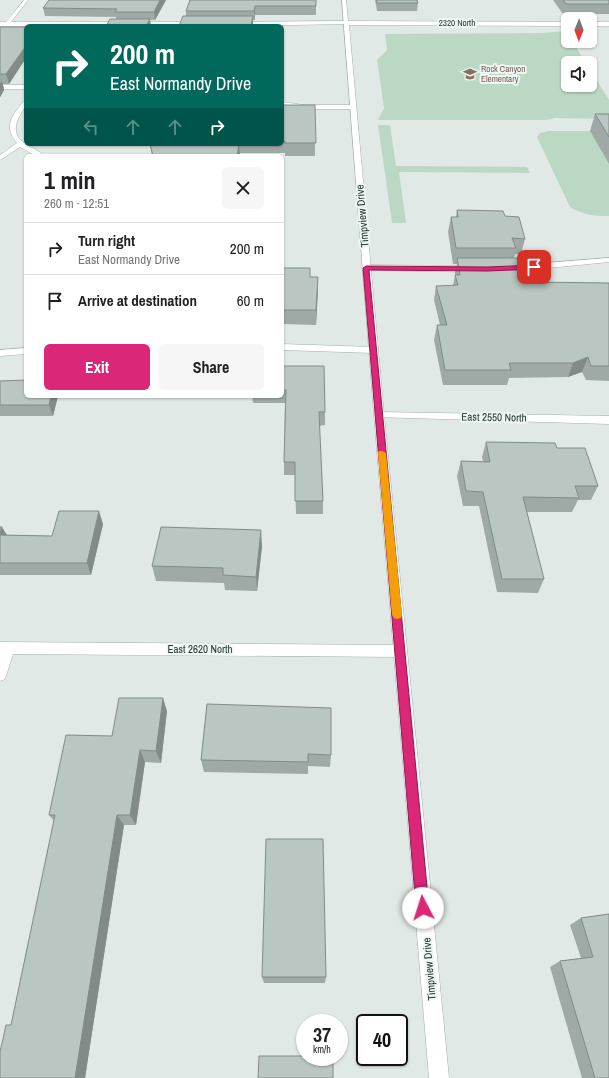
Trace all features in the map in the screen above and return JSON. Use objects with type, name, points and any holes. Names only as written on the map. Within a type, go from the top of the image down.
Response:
[{"type":"street","points":[[7,24],[26,0]]},
{"type":"street","name":"Timpview Drive","points":[[344,0],[373,350],[439,1078]]},
{"type":"street","name":"2320 North","points":[[284,25],[346,23],[561,24]]},
{"type":"street","points":[[0,24],[24,24]]},
{"type":"street","points":[[597,24],[609,24]]},
{"type":"street","points":[[0,87],[24,87]]},
{"type":"street","points":[[284,104],[304,107],[353,107]]},
{"type":"street","points":[[24,105],[14,119],[12,127],[13,133],[20,144],[38,154]]},
{"type":"street","points":[[0,158],[20,144]]},
{"type":"street","points":[[495,269],[530,268],[609,260]]},
{"type":"street","points":[[366,268],[481,269]]},
{"type":"street","points":[[284,348],[373,350]]},
{"type":"street","points":[[0,353],[24,351]]},
{"type":"street","name":"East 2550 North","points":[[379,414],[609,420]]},
{"type":"street","points":[[0,675],[4,648]]},
{"type":"street","name":"East 2620 North","points":[[4,648],[400,650]]},
{"type":"green space","name":"Rock Canyon Elementary","points":[[561,32],[561,48],[577,48],[582,56],[561,56],[561,92],[597,92],[597,80],[609,100],[609,119],[555,118],[546,120],[378,120],[384,108],[377,60],[387,50],[385,34]]},
{"type":"green space","points":[[378,125],[390,125],[396,166],[527,167],[530,173],[399,172],[406,223],[392,223]]},
{"type":"green space","points":[[549,131],[609,131],[609,216],[598,216],[579,212],[570,207],[537,137],[540,133]]},
{"type":"building","points":[[49,0],[160,0],[154,12],[115,12],[117,9],[43,8]]},
{"type":"building","points":[[190,0],[316,0],[316,6],[255,6],[254,11],[186,11]]},
{"type":"building","points":[[377,0],[417,0],[418,3],[377,3]]},
{"type":"building","points":[[563,0],[609,0],[609,4],[566,4]]},
{"type":"building","points":[[183,16],[253,16],[251,24],[180,24]]},
{"type":"building","points":[[110,19],[150,19],[147,24],[107,24]]},
{"type":"building","points":[[0,27],[24,27],[24,49],[6,74],[0,74]]},
{"type":"building","points":[[284,105],[315,105],[316,143],[285,143]]},
{"type":"building","points":[[595,114],[609,114],[609,137]]},
{"type":"building","points":[[150,146],[239,146],[237,154],[152,154]]},
{"type":"building","points":[[457,210],[503,211],[505,216],[519,217],[525,239],[512,238],[516,248],[456,248],[451,217],[458,217]]},
{"type":"building","points":[[457,258],[520,258],[530,282],[609,283],[609,366],[591,366],[588,357],[573,363],[509,363],[511,370],[445,370],[437,325],[447,325],[436,286],[458,285],[455,275],[460,275]]},
{"type":"building","points":[[284,268],[310,268],[310,277],[318,277],[316,310],[284,310]]},
{"type":"building","points":[[284,366],[324,366],[325,412],[319,412],[323,501],[295,501],[295,462],[284,462],[286,390],[284,390]]},
{"type":"building","points":[[24,380],[24,398],[51,398],[49,405],[0,405],[0,381]]},
{"type":"building","points":[[486,442],[555,443],[557,448],[585,448],[598,486],[575,486],[579,498],[523,497],[544,579],[502,579],[483,492],[466,491],[461,461],[490,462]]},
{"type":"building","points":[[59,511],[99,511],[87,563],[0,563],[0,535],[52,536]]},
{"type":"building","points":[[161,527],[261,530],[256,577],[223,575],[223,568],[152,566]]},
{"type":"building","points":[[119,698],[163,698],[156,751],[140,750],[130,815],[117,815],[75,1078],[0,1078],[0,1052],[6,1025],[11,1025],[55,815],[49,815],[66,735],[112,736]]},
{"type":"building","points":[[207,704],[331,708],[331,755],[308,754],[308,762],[201,760]]},
{"type":"building","points":[[266,839],[323,839],[326,977],[262,977]]},
{"type":"building","points":[[609,914],[609,1078],[595,1078],[560,961],[593,957],[581,918]]},
{"type":"building","points":[[259,1056],[296,1056],[296,1066],[333,1066],[333,1078],[258,1078]]},
{"type":"slow traffic","points":[[382,453],[397,615]]},
{"type":"place","name":"Rock Canyon Elementary","points":[[470,74]]},
{"type":"route","points":[[423,908],[366,268],[488,269],[534,267]]}]
